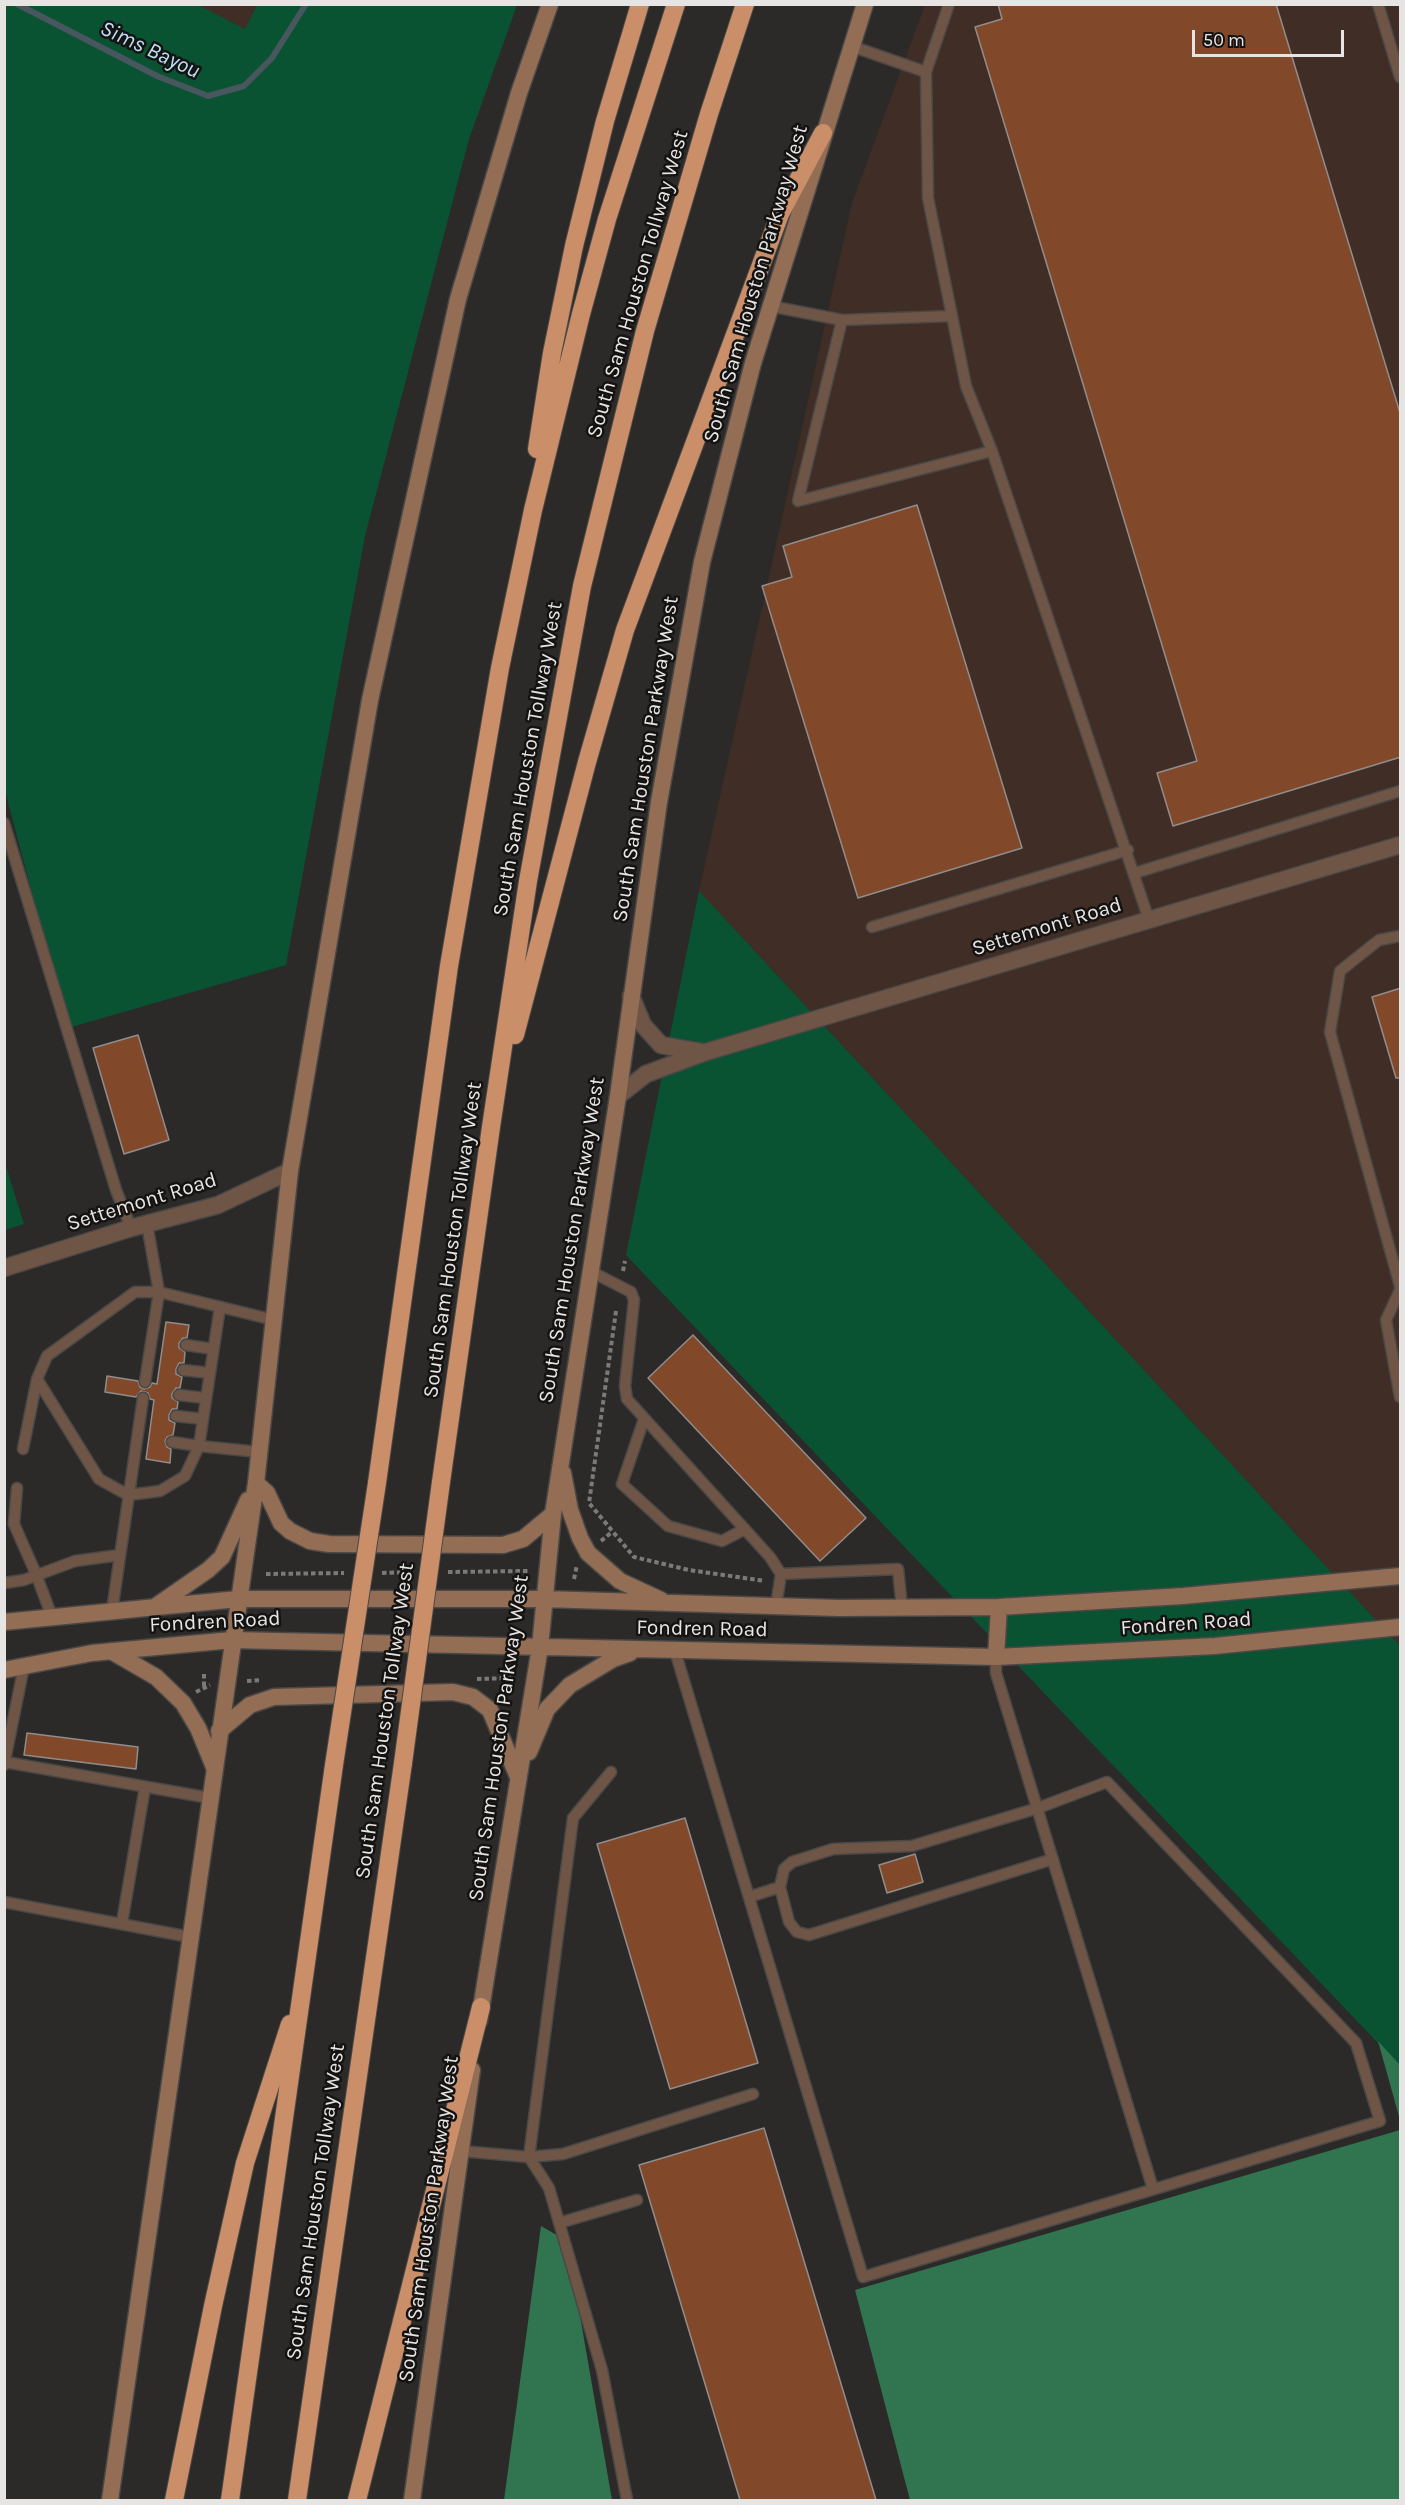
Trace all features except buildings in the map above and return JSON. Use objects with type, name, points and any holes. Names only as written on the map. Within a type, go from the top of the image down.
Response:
[{"type":"highway","points":[[500,668],[552,353],[574,246],[605,121],[640,4]]},
{"type":"highway","name":"South Sam Houston Tollway West","points":[[230,2500],[449,966],[500,668],[533,510],[581,314],[614,199],[676,4]]},
{"type":"highway","name":"South Sam Houston Tollway West","points":[[297,2500],[403,1763],[491,1127],[528,881],[582,586],[645,331],[699,146],[745,4]]},
{"type":"highway","points":[[491,1127],[587,762],[625,630],[780,214],[823,133]]},
{"type":"highway","points":[[174,2500],[213,2306],[245,2163],[290,2025],[310,1949]]},
{"type":"highway","points":[[357,2500],[481,2007]]},
{"type":"main road","points":[[110,2500],[256,1483],[290,1171],[370,700],[458,299],[519,93],[550,4]]},
{"type":"main road","name":"South Sam Houston Parkway West","points":[[412,2500],[481,2007],[540,1647],[553,1514],[618,1096],[659,802],[702,562],[770,306],[865,4]]},
{"type":"main road","points":[[561,1460],[570,1510],[588,1553],[620,1581],[668,1603]]},
{"type":"main road","points":[[256,1483],[267,1493],[280,1523],[310,1541],[329,1544],[503,1545],[523,1539],[553,1514]]},
{"type":"main road","points":[[153,1607],[199,1576],[222,1557],[256,1483]]},
{"type":"main road","name":"Fondren Road","points":[[4,1622],[238,1599],[543,1599],[777,1606],[999,1607],[1183,1596],[1401,1576]]},
{"type":"main road","points":[[996,1657],[999,1607]]},
{"type":"main road","name":"Fondren Road","points":[[4,1670],[111,1651],[232,1640],[996,1657],[1215,1646],[1401,1627]]},
{"type":"main road","points":[[518,1778],[547,1709],[570,1685],[613,1659],[638,1650]]},
{"type":"main road","points":[[111,1651],[156,1677],[183,1703],[198,1728],[214,1768]]},
{"type":"main road","points":[[219,1731],[250,1705],[274,1697],[453,1692],[473,1697],[490,1710],[518,1778]]},
{"type":"street","name":"Settemont Road","points":[[618,1096],[646,1074],[706,1052],[1401,845]]},
{"type":"street","name":"Settemont Road","points":[[632,996],[643,1025],[661,1045],[706,1052]]},
{"type":"street","name":"Settemont Road","points":[[4,1268],[131,1228],[218,1205],[290,1171]]},
{"type":"lane","points":[[949,4],[926,72],[928,198],[966,386],[992,451],[1128,850],[1149,920]]},
{"type":"lane","points":[[1378,4],[1401,77]]},
{"type":"lane","points":[[851,46],[926,72]]},
{"type":"lane","points":[[770,306],[842,320],[952,316]]},
{"type":"lane","points":[[842,320],[798,501],[992,451]]},
{"type":"lane","points":[[1135,873],[1401,791]]},
{"type":"lane","points":[[4,823],[116,1190],[131,1228]]},
{"type":"lane","points":[[872,927],[1128,850]]},
{"type":"lane","points":[[1401,936],[1379,940],[1340,971],[1330,1032],[1401,1288],[1386,1320],[1401,1397]]},
{"type":"lane","points":[[146,1382],[154,1366],[159,1292],[147,1224]]},
{"type":"lane","points":[[590,1271],[631,1292],[634,1300],[625,1386],[627,1399],[770,1557],[780,1579],[777,1606]]},
{"type":"lane","points":[[23,1449],[37,1379],[47,1356],[135,1292],[159,1292],[274,1320]]},
{"type":"lane","points":[[37,1379],[99,1479],[128,1495],[160,1491],[185,1476],[199,1446],[220,1307]]},
{"type":"lane","points":[[186,1345],[213,1349]]},
{"type":"lane","points":[[183,1370],[210,1373]]},
{"type":"lane","points":[[179,1395],[206,1398]]},
{"type":"lane","points":[[112,1611],[143,1398]]},
{"type":"lane","points":[[141,1413],[153,1414]]},
{"type":"lane","points":[[176,1416],[202,1419]]},
{"type":"lane","points":[[644,1419],[622,1484],[668,1526],[722,1541],[745,1529]]},
{"type":"lane","points":[[136,1438],[149,1439]]},
{"type":"lane","points":[[172,1442],[260,1452]]},
{"type":"lane","points":[[17,1488],[14,1524],[52,1617]]},
{"type":"lane","points":[[4,1583],[24,1580],[75,1561],[120,1555]]},
{"type":"lane","points":[[780,1579],[898,1569],[902,1608]]},
{"type":"lane","points":[[675,1651],[862,2277],[1380,2121],[1356,2043],[1107,1782],[1038,1808],[912,1846],[833,1849],[792,1862],[784,1869],[780,1887],[789,1922],[797,1932],[809,1935],[1053,1858]]},
{"type":"lane","points":[[996,1657],[996,1673],[1153,2189]]},
{"type":"lane","points":[[24,1666],[9,1722],[5,1763],[210,1798]]},
{"type":"lane","points":[[611,1772],[573,1818],[529,2157],[549,2188],[602,2370],[627,2500]]},
{"type":"lane","points":[[122,1923],[145,1787]]},
{"type":"lane","points":[[749,1897],[780,1887]]},
{"type":"lane","points":[[4,1902],[190,1937]]},
{"type":"lane","points":[[461,2151],[529,2157],[563,2154],[753,2094]]},
{"type":"lane","points":[[559,2223],[637,2200]]},
{"type":"path","points":[[625,1261],[589,1503],[634,1557],[689,1570],[780,1579]]},
{"type":"path","points":[[596,1546],[612,1532]]},
{"type":"path","points":[[565,1568],[576,1566],[574,1579]]},
{"type":"path","points":[[445,1572],[528,1571]]},
{"type":"path","points":[[373,1573],[421,1572]]},
{"type":"path","points":[[266,1574],[349,1573]]},
{"type":"path","points":[[204,1674],[204,1686]]},
{"type":"shaded area","points":[[198,5],[257,5],[245,30]]},
{"type":"shaded area","points":[[925,5],[1400,5],[1400,1646],[699,891],[852,203]]},
{"type":"green space","points":[[4,5],[198,5],[245,29],[257,5],[517,5],[469,139],[365,536],[286,965],[68,1028],[5,791]]},
{"type":"green space","points":[[699,891],[1400,1646],[1400,2066],[626,1255]]},
{"type":"green space","points":[[4,1160],[24,1224],[5,1230],[4,1230]]},
{"type":"green space","points":[[1378,2041],[1400,2065],[1400,2120]]},
{"type":"green space","points":[[1400,2130],[1400,2500],[910,2500],[855,2290]]},
{"type":"green space","points":[[541,2226],[567,2241],[612,2500],[504,2500]]},
{"type":"waterway","name":"Sims Bayou","points":[[17,4],[157,76],[208,96],[244,86],[272,58],[306,4]]}]
